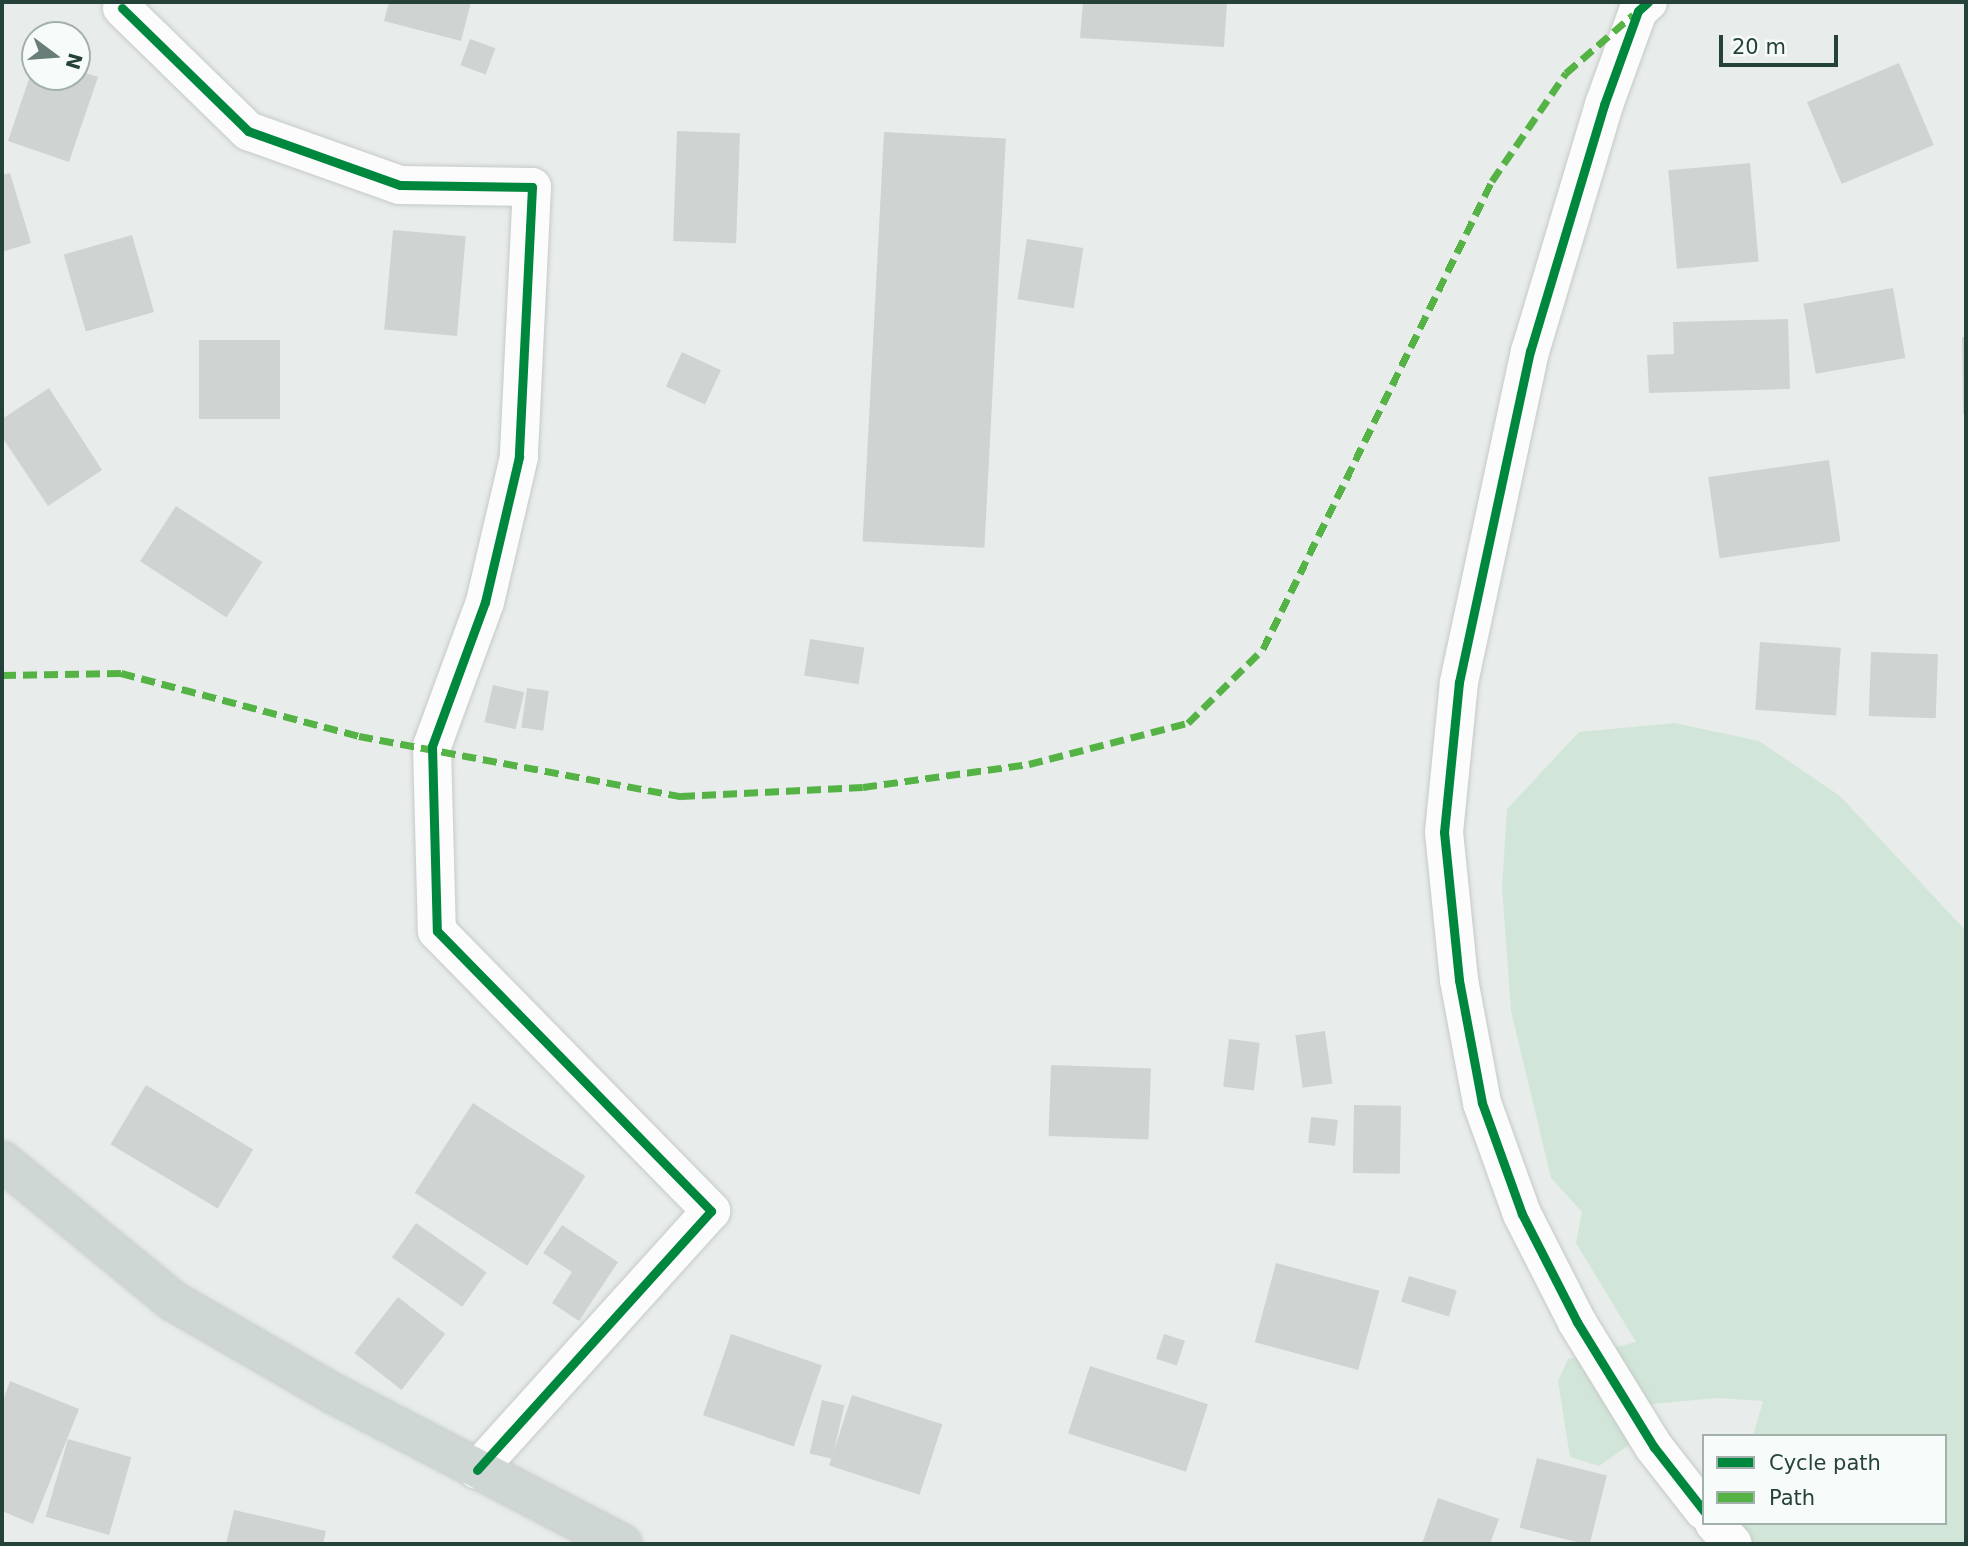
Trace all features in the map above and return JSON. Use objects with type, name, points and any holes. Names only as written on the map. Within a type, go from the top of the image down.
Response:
[{"type":"main road","points":[[2,1161],[173,1301],[477,1471],[622,1544]]},
{"type":"street","points":[[1648,2],[1638,11],[1604,105],[1530,351],[1459,682],[1444,832],[1459,980],[1482,1103],[1522,1214],[1577,1322],[1654,1447],[1702,1508]]},
{"type":"street","points":[[122,8],[248,131],[400,185],[532,187],[519,457],[485,602],[432,746],[437,930],[711,1211],[477,1471]]},
{"type":"street","points":[[1716,1525],[1733,1544]]},
{"type":"green space","points":[[1675,723],[1759,741],[1840,796],[1966,931],[1966,1544],[1751,1544],[1739,1525],[1947,1525],[1947,1434],[1754,1434],[1763,1401],[1717,1398],[1620,1407],[1629,1445],[1599,1466],[1570,1457],[1558,1381],[1568,1359],[1636,1342],[1576,1243],[1582,1212],[1551,1178],[1511,1011],[1502,887],[1507,809],[1579,732]]},
{"type":"building","points":[[389,2],[471,2],[461,41],[384,21]]},
{"type":"building","points":[[1083,2],[1227,2],[1224,47],[1080,38]]},
{"type":"building","points":[[470,39],[495,48],[486,75],[460,65]]},
{"type":"building","points":[[1899,63],[1934,145],[1842,184],[1807,102]]},
{"type":"building","points":[[91,75],[98,77],[69,162],[8,141],[25,91],[91,91]]},
{"type":"building","points":[[677,131],[740,133],[736,243],[673,241]]},
{"type":"building","points":[[884,132],[1006,138],[984,548],[863,541]]},
{"type":"building","points":[[1750,163],[1759,262],[1677,269],[1668,170]]},
{"type":"building","points":[[10,173],[31,243],[2,252],[2,175]]},
{"type":"building","points":[[393,230],[466,236],[457,336],[384,330]]},
{"type":"building","points":[[132,235],[154,312],[86,331],[64,255]]},
{"type":"building","points":[[1027,239],[1083,248],[1074,308],[1017,299]]},
{"type":"building","points":[[1893,288],[1905,358],[1816,374],[1803,304]]},
{"type":"building","points":[[1788,319],[1790,389],[1649,393],[1647,355],[1674,354],[1673,322]]},
{"type":"building","points":[[1962,337],[1966,337],[1966,414],[1963,414]]},
{"type":"building","points":[[199,340],[280,340],[280,419],[199,419]]},
{"type":"building","points":[[682,352],[721,370],[705,405],[666,386]]},
{"type":"building","points":[[49,388],[102,470],[48,506],[2,437],[2,419]]},
{"type":"building","points":[[1829,460],[1840,541],[1720,558],[1708,477]]},
{"type":"building","points":[[176,506],[262,562],[226,617],[140,561]]},
{"type":"building","points":[[810,639],[864,648],[859,684],[804,676]]},
{"type":"building","points":[[1760,642],[1841,648],[1836,715],[1755,710]]},
{"type":"building","points":[[1871,652],[1938,654],[1936,718],[1869,716]]},
{"type":"building","points":[[493,685],[524,692],[516,729],[484,722]]},
{"type":"building","points":[[527,688],[549,691],[543,731],[521,728]]},
{"type":"building","points":[[1325,1031],[1332,1083],[1303,1088],[1295,1035]]},
{"type":"building","points":[[1229,1039],[1260,1043],[1254,1090],[1223,1087]]},
{"type":"building","points":[[1051,1065],[1151,1068],[1148,1139],[1049,1136]]},
{"type":"building","points":[[146,1085],[253,1149],[218,1209],[110,1144]]},
{"type":"building","points":[[473,1103],[585,1176],[527,1266],[415,1193]]},
{"type":"building","points":[[1354,1105],[1401,1106],[1400,1174],[1353,1173]]},
{"type":"building","points":[[1311,1117],[1338,1120],[1335,1146],[1308,1143]]},
{"type":"building","points":[[416,1223],[486,1272],[462,1307],[392,1257]]},
{"type":"building","points":[[562,1225],[618,1262],[579,1321],[552,1303],[572,1272],[543,1253]]},
{"type":"building","points":[[1276,1263],[1379,1291],[1358,1370],[1255,1342]]},
{"type":"building","points":[[1409,1276],[1457,1291],[1449,1316],[1401,1302]]},
{"type":"building","points":[[398,1297],[445,1334],[402,1390],[354,1353]]},
{"type":"building","points":[[731,1334],[822,1365],[794,1447],[703,1415]]},
{"type":"building","points":[[1164,1334],[1185,1341],[1177,1366],[1156,1359]]},
{"type":"building","points":[[1090,1366],[1208,1404],[1186,1472],[1068,1434]]},
{"type":"building","points":[[10,1381],[79,1409],[33,1524],[2,1511],[2,1403]]},
{"type":"building","points":[[852,1395],[942,1424],[919,1495],[829,1465]]},
{"type":"building","points":[[822,1400],[844,1405],[832,1459],[810,1454]]},
{"type":"building","points":[[68,1439],[131,1457],[109,1535],[46,1517]]},
{"type":"building","points":[[1537,1458],[1607,1475],[1590,1544],[1520,1528]]},
{"type":"building","points":[[1438,1498],[1499,1519],[1490,1544],[1422,1544]]},
{"type":"building","points":[[234,1510],[326,1531],[323,1544],[226,1544]]},
{"type":"marked path","points":[[2,675],[121,673],[359,736],[681,796],[863,787],[1029,764],[1188,723],[1263,649],[1492,181],[1566,73],[1633,15]]},
{"type":"cycle path","points":[[1648,2],[1638,11],[1604,105],[1530,351],[1459,682],[1444,832],[1459,980],[1482,1103],[1522,1214],[1577,1322],[1654,1447],[1702,1508]]},
{"type":"cycle path","points":[[122,8],[248,131],[400,185],[532,187],[519,457],[485,602],[432,746],[437,931],[711,1211],[477,1470]]}]
